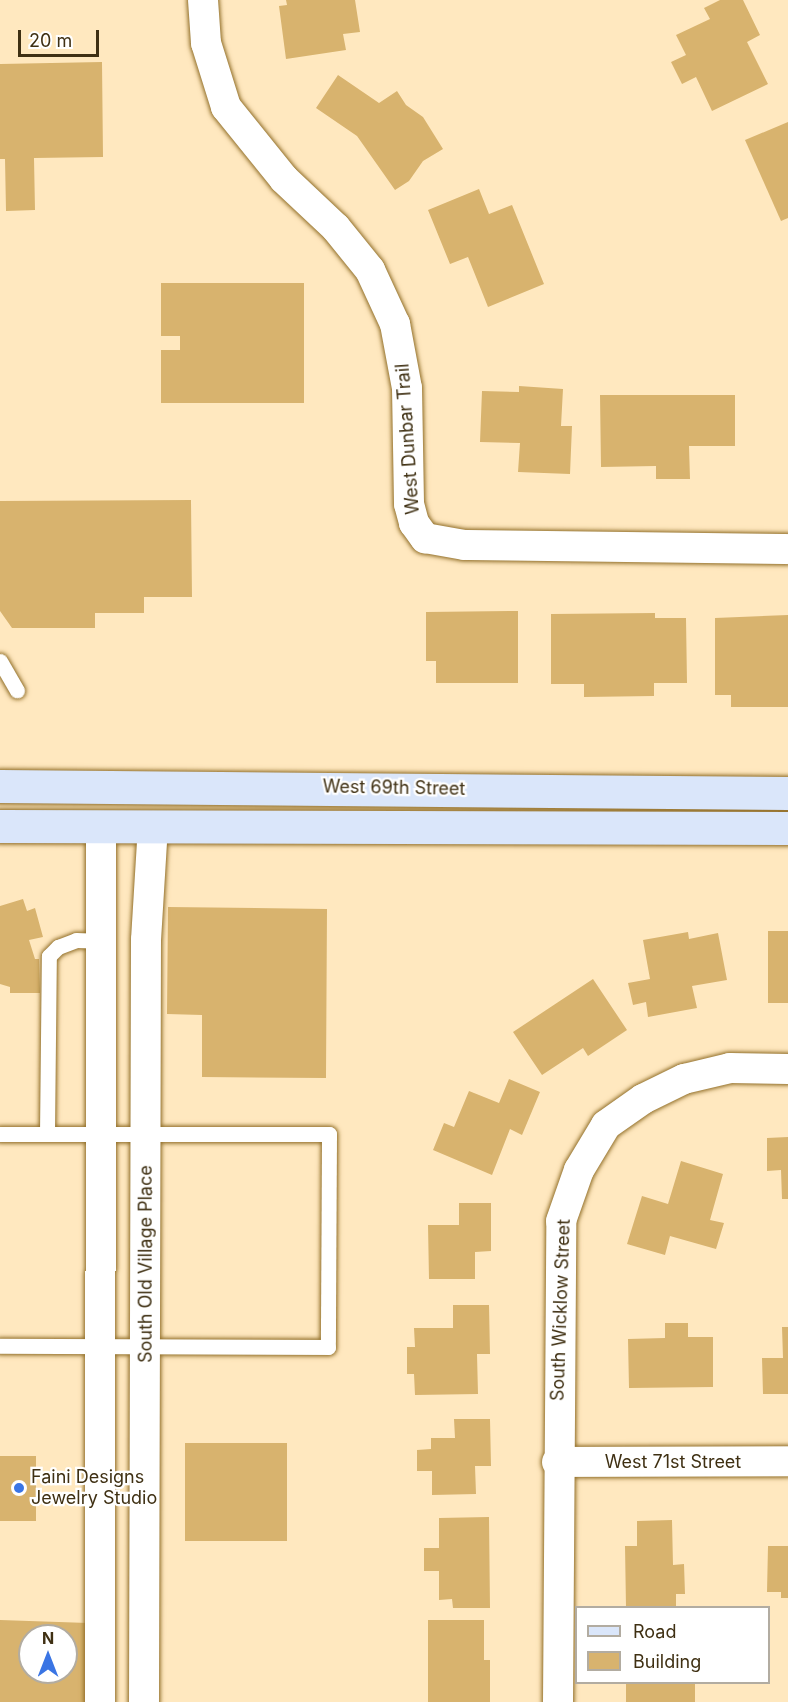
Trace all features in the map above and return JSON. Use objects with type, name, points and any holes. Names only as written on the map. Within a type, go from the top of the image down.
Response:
[{"type":"main road","name":"West 69th Street","points":[[0,786],[788,793]]},
{"type":"main road","name":"West 69th Street","points":[[0,826],[788,828]]},
{"type":"street","name":"West Dunbar Trail","points":[[203,0],[206,43],[226,108],[284,179],[336,228],[370,270],[395,324],[407,388],[410,504],[414,523],[425,538],[464,545],[788,549]]},
{"type":"street","points":[[100,1702],[101,826]]},
{"type":"street","name":"South Old Village Place","points":[[144,1702],[146,940],[153,826]]},
{"type":"street","name":"South Wicklow Street","points":[[558,1702],[557,1462],[561,1221],[585,1161],[606,1125],[644,1099],[684,1079],[730,1068],[788,1069]]},
{"type":"street","name":"West 71st Street","points":[[557,1462],[788,1461]]},
{"type":"lane","points":[[0,661],[17,691]]},
{"type":"lane","points":[[47,1134],[49,956],[58,947],[76,940],[101,941]]},
{"type":"lane","points":[[0,1134],[329,1134],[328,1347],[0,1346]]},
{"type":"building","points":[[286,0],[355,0],[360,32],[343,34],[346,50],[286,59],[279,6],[287,5]]},
{"type":"building","points":[[720,0],[743,0],[760,35],[747,42],[768,84],[712,111],[696,77],[682,84],[671,62],[686,55],[676,35],[710,19],[704,8]]},
{"type":"building","points":[[102,62],[103,157],[34,158],[35,210],[6,211],[5,159],[0,159],[0,64]]},
{"type":"building","points":[[338,75],[379,103],[397,91],[406,105],[423,117],[443,149],[423,161],[409,181],[395,190],[357,136],[316,108]]},
{"type":"building","points":[[788,122],[788,218],[781,221],[745,140]]},
{"type":"building","points":[[479,189],[489,214],[512,205],[544,284],[488,307],[468,257],[450,264],[428,210]]},
{"type":"building","points":[[161,283],[304,283],[304,403],[161,403],[161,350],[180,350],[180,336],[161,336]]},
{"type":"building","points":[[519,386],[563,389],[561,426],[572,426],[570,474],[518,472],[520,443],[480,442],[482,391],[519,392]]},
{"type":"building","points":[[600,395],[735,395],[735,446],[689,446],[690,479],[656,479],[656,466],[601,467]]},
{"type":"building","points":[[191,500],[192,597],[144,597],[144,613],[95,613],[95,628],[12,628],[0,611],[0,501]]},
{"type":"building","points":[[518,611],[518,683],[436,683],[436,661],[426,661],[426,612]]},
{"type":"building","points":[[655,613],[655,618],[686,618],[687,683],[654,683],[654,696],[584,697],[584,684],[551,684],[551,614]]},
{"type":"building","points":[[788,615],[788,707],[731,707],[731,695],[715,695],[715,618]]},
{"type":"building","points":[[23,899],[27,911],[35,908],[43,937],[29,940],[35,959],[39,959],[40,993],[10,993],[10,987],[0,984],[0,906]]},
{"type":"building","points":[[168,907],[327,909],[326,1078],[202,1077],[202,1015],[167,1014]]},
{"type":"building","points":[[768,931],[788,931],[788,1003],[768,1003]]},
{"type":"building","points":[[688,932],[689,939],[718,933],[727,980],[692,986],[697,1008],[648,1017],[646,1002],[633,1005],[628,983],[650,979],[643,940]]},
{"type":"building","points":[[593,979],[627,1030],[588,1056],[583,1048],[542,1075],[513,1032]]},
{"type":"building","points":[[509,1079],[540,1092],[522,1135],[510,1129],[492,1175],[433,1150],[444,1123],[454,1127],[469,1091],[499,1103]]},
{"type":"building","points":[[788,1137],[788,1199],[782,1199],[781,1170],[767,1171],[767,1138]]},
{"type":"building","points":[[681,1161],[723,1174],[710,1220],[724,1223],[716,1249],[670,1236],[665,1255],[627,1244],[642,1196],[668,1204]]},
{"type":"building","points":[[459,1203],[491,1203],[491,1251],[475,1252],[475,1279],[429,1279],[428,1225],[459,1225]]},
{"type":"building","points":[[453,1305],[489,1305],[490,1354],[477,1354],[478,1394],[415,1395],[414,1374],[407,1374],[407,1347],[415,1347],[414,1328],[453,1328]]},
{"type":"building","points":[[665,1323],[688,1323],[688,1337],[713,1337],[713,1387],[629,1388],[628,1339],[665,1338]]},
{"type":"building","points":[[782,1327],[788,1327],[788,1394],[763,1394],[762,1358],[783,1358]]},
{"type":"building","points":[[454,1419],[490,1419],[491,1466],[475,1466],[476,1494],[432,1495],[432,1471],[417,1471],[417,1450],[431,1449],[431,1438],[455,1438]]},
{"type":"building","points":[[185,1443],[287,1443],[287,1541],[185,1541]]},
{"type":"building","name":"Faini Designs Jewelry Studio","points":[[0,1456],[36,1456],[36,1521],[0,1521]]},
{"type":"building","points":[[489,1517],[490,1608],[453,1608],[452,1599],[439,1600],[439,1571],[424,1571],[424,1548],[439,1548],[439,1518]]},
{"type":"building","points":[[672,1520],[673,1565],[684,1564],[685,1594],[676,1594],[676,1606],[626,1606],[625,1546],[637,1546],[637,1521]]},
{"type":"building","points":[[768,1546],[788,1546],[788,1598],[781,1598],[781,1592],[767,1592]]},
{"type":"building","points":[[0,1620],[88,1623],[91,1702],[0,1702]]},
{"type":"building","points":[[428,1620],[484,1620],[484,1660],[490,1660],[490,1702],[428,1702]]},
{"type":"building","points":[[626,1684],[695,1684],[695,1702],[626,1702]]},
{"type":"place","name":"Faini Designs Jewelry Studio","points":[[19,1488]]}]
